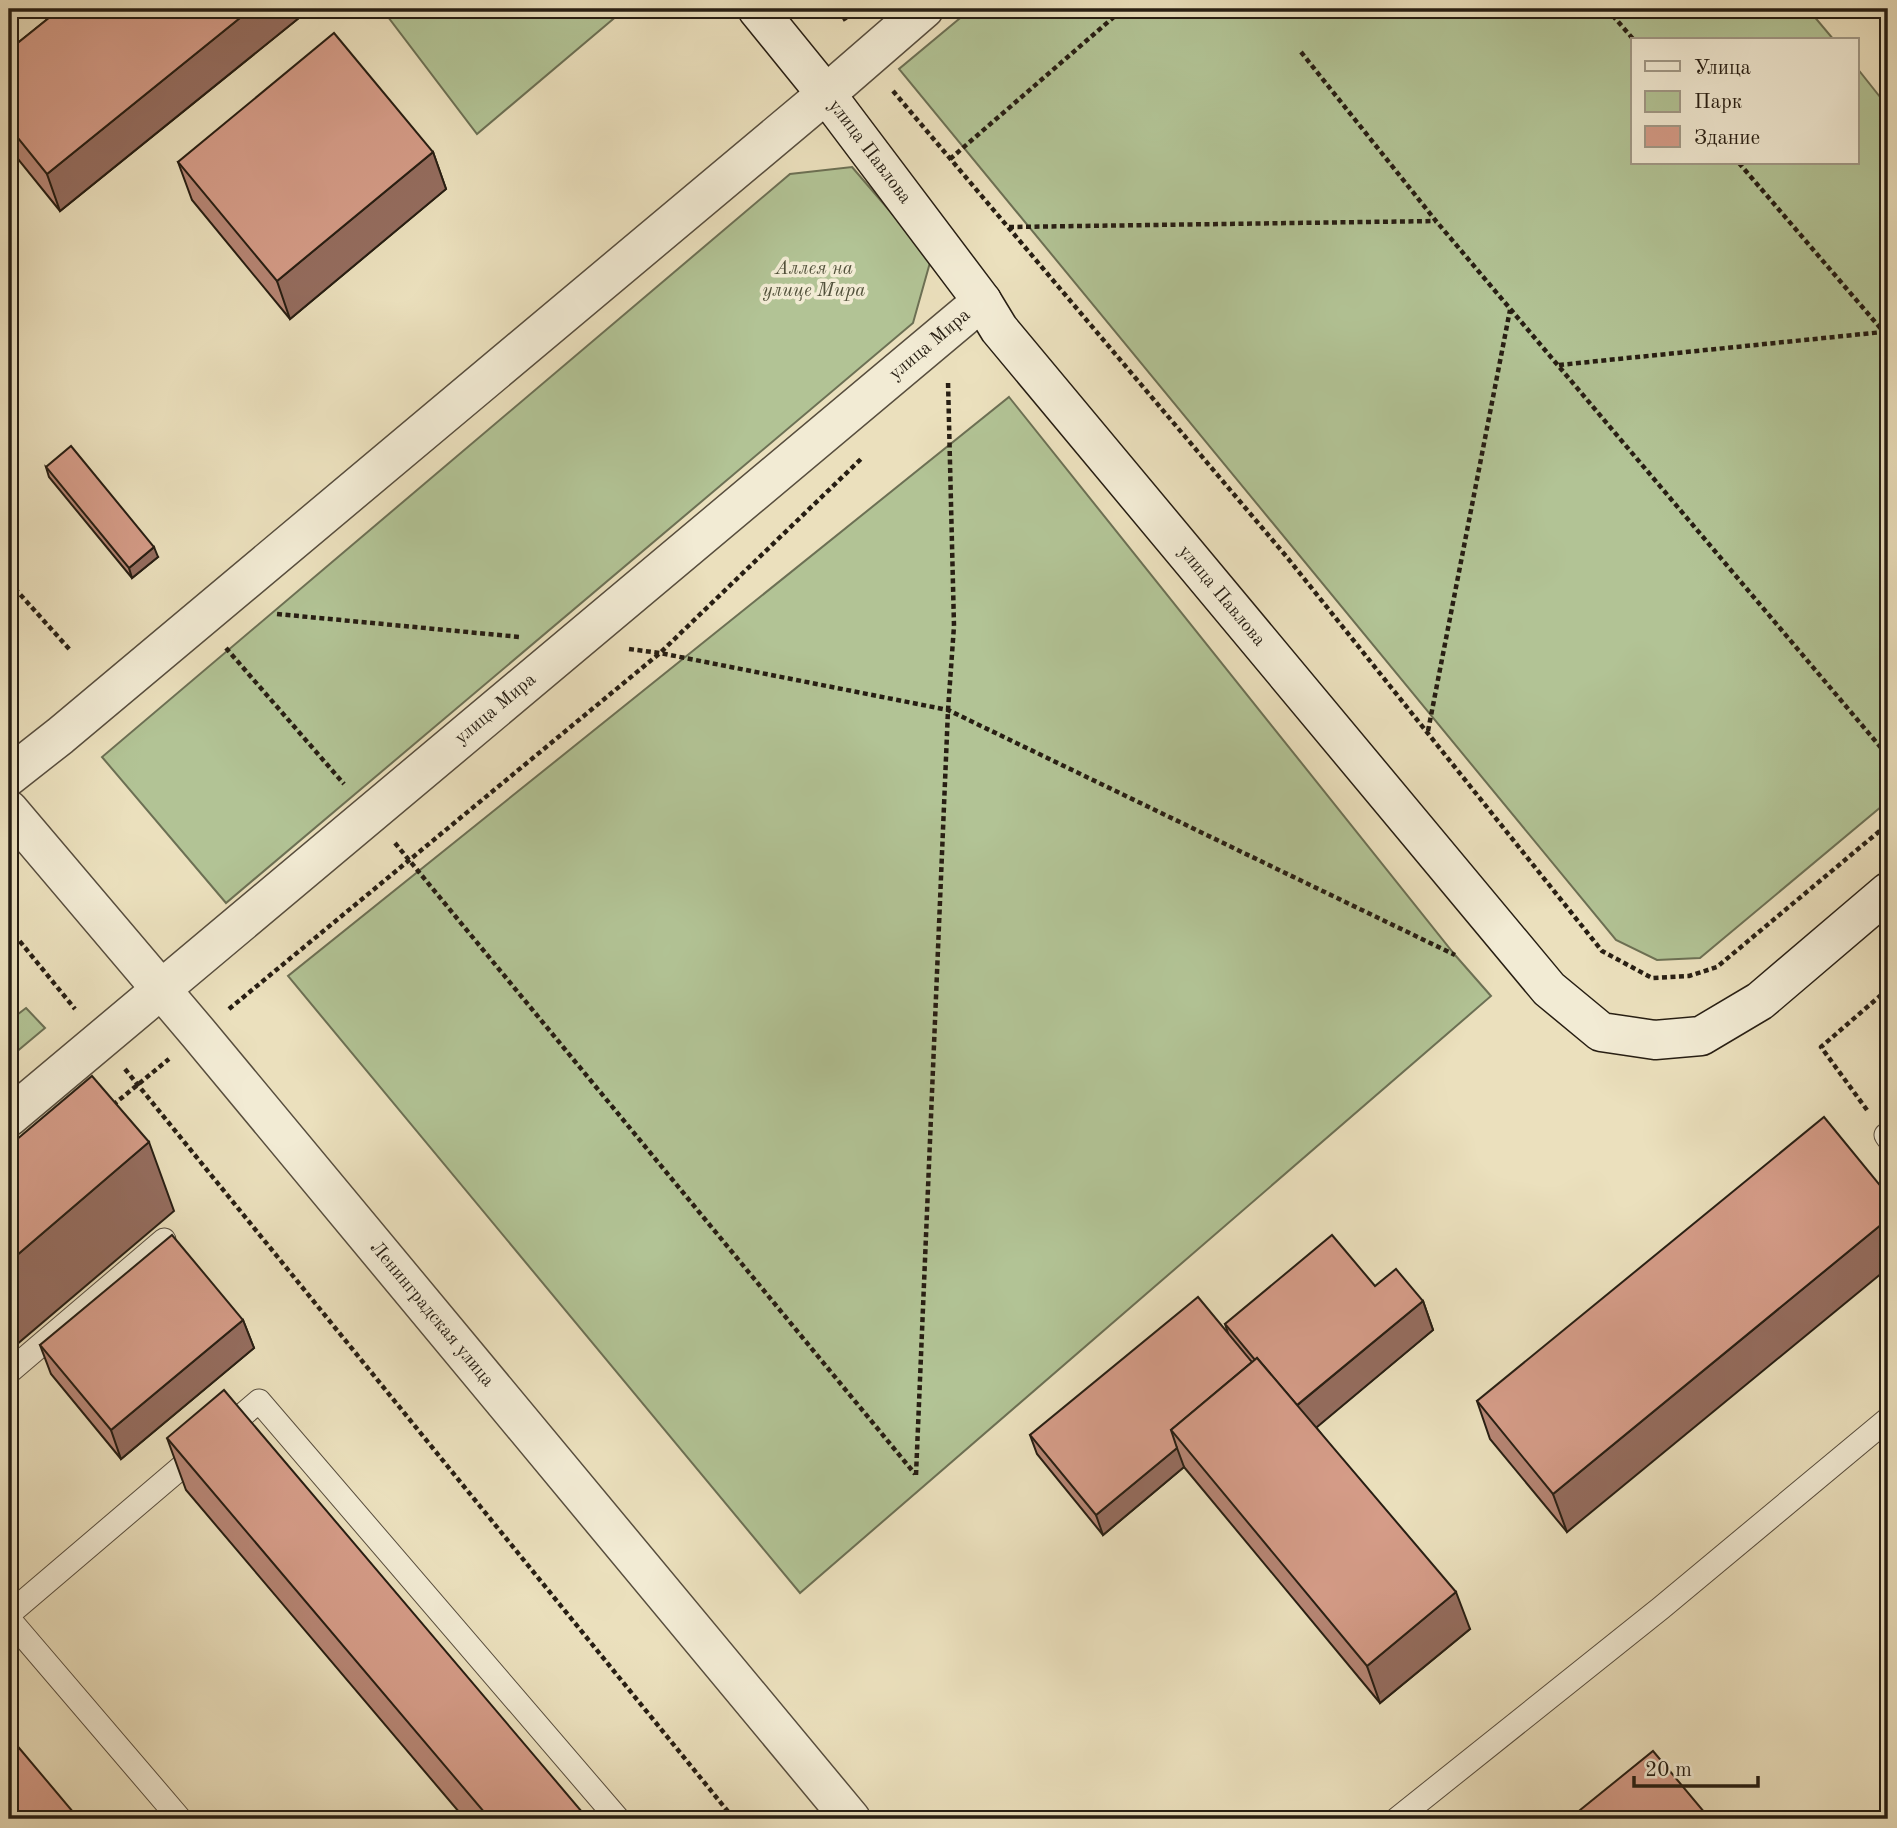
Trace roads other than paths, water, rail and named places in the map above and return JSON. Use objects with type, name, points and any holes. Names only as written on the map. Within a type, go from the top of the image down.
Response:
[{"type":"street","name":"улица Павлова","points":[[757,9],[826,93],[982,301],[999,329],[1549,989],[1601,1032],[1656,1041],[1701,1036],[1760,1001],[1888,891]]},
{"type":"street","points":[[9,776],[60,736],[924,9]]},
{"type":"street","name":"улица Мира","points":[[9,1117],[982,301]]},
{"type":"street","name":"Ленинградская улица","points":[[9,810],[199,1034],[851,1819]]},
{"type":"lane","points":[[9,1372],[164,1240]]},
{"type":"lane","points":[[180,1819],[9,1617],[259,1401],[618,1819]]},
{"type":"lane","points":[[1397,1819],[1661,1608],[1888,1419]]},
{"type":"park label","name":"Аллея на улице Мира","points":[[814,280]]}]
